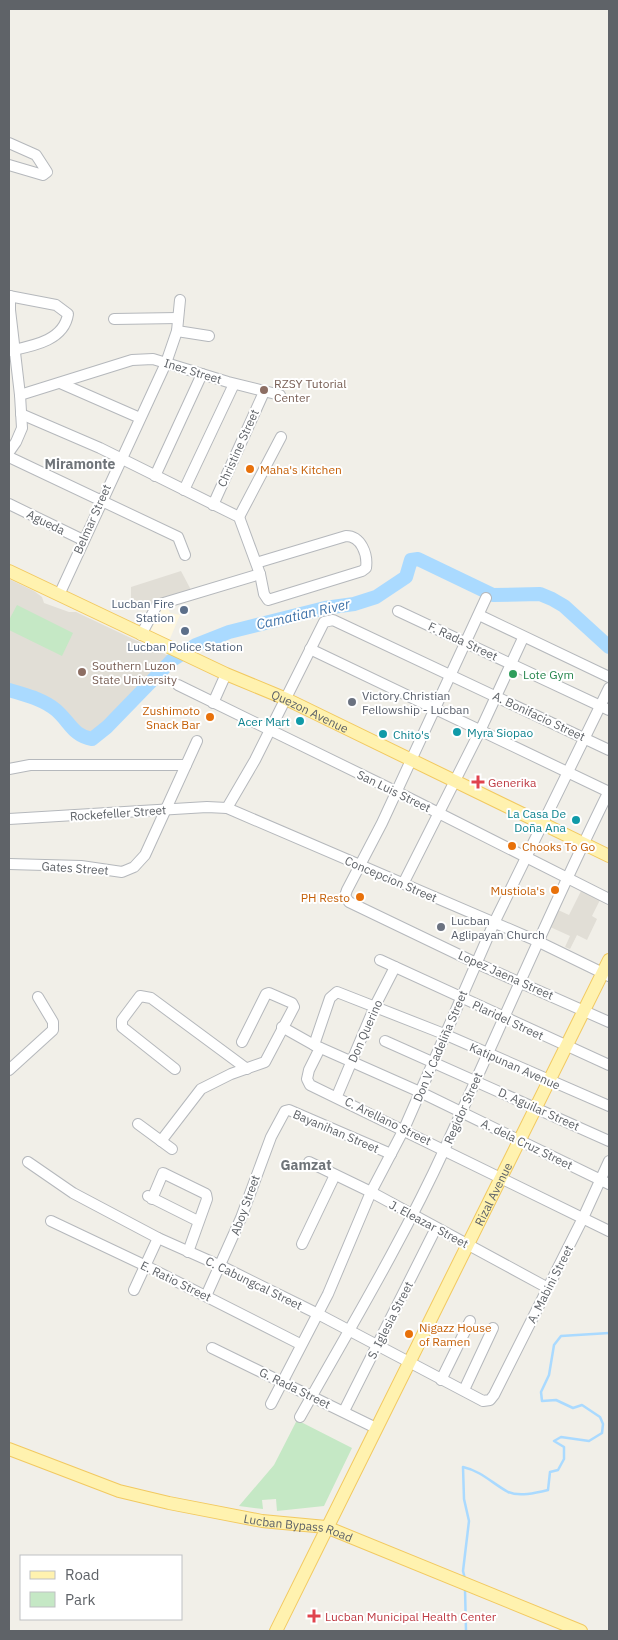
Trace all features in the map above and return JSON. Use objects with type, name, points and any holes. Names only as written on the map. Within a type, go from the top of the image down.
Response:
[{"type":"main road","name":"Quezon Avenue","points":[[9,571],[141,635],[284,698],[455,783],[609,856]]},
{"type":"main road","name":"Rizal Avenue","points":[[276,1631],[566,1046],[606,974],[609,960]]},
{"type":"main road","name":"Lucban Bypass Road","points":[[9,1449],[119,1490],[169,1503],[262,1521],[326,1527],[581,1631]]},
{"type":"street","points":[[9,145],[36,155],[47,172],[43,175],[9,165]]},
{"type":"street","points":[[9,452],[22,428],[20,395],[12,350],[10,296],[56,306],[68,314],[67,323],[47,341],[12,350]]},
{"type":"street","name":"Belmar Street","points":[[59,595],[100,501],[166,363],[177,330],[180,300]]},
{"type":"street","points":[[114,319],[178,318]]},
{"type":"street","points":[[177,330],[209,336]]},
{"type":"street","name":"Inez Street","points":[[20,395],[132,360],[153,358],[234,384],[280,395]]},
{"type":"street","points":[[155,476],[202,374]]},
{"type":"street","points":[[60,382],[140,418]]},
{"type":"street","points":[[184,490],[234,384]]},
{"type":"street","name":"Christine Street","points":[[213,505],[264,392]]},
{"type":"street","points":[[21,414],[121,458],[239,517],[258,568],[264,594],[268,600],[362,571],[366,568],[367,561],[359,539],[354,536],[346,536],[258,568],[157,605],[141,635]]},
{"type":"street","points":[[239,517],[281,437]]},
{"type":"street","points":[[9,457],[178,537],[185,555]]},
{"type":"street","name":"Agueda","points":[[9,504],[83,540]]},
{"type":"street","points":[[360,865],[412,761],[486,598]]},
{"type":"street","name":"F. Rada Street","points":[[398,611],[605,708]]},
{"type":"street","points":[[479,615],[523,638],[609,677]]},
{"type":"street","name":"A. Bonifacio Street","points":[[310,650],[324,622],[333,620],[609,750]]},
{"type":"street","points":[[403,884],[455,783],[512,665],[523,638]]},
{"type":"street","points":[[227,808],[310,650],[609,791]]},
{"type":"street","points":[[213,703],[226,674]]},
{"type":"street","name":"San Luis Street","points":[[178,685],[270,729],[609,899]]},
{"type":"street","name":"Don V. Cadeliña Street","points":[[271,1404],[300,1344],[318,1314],[371,1192],[404,1129],[494,923],[586,738],[605,708],[609,688]]},
{"type":"street","name":"Gates Street","points":[[9,864],[81,866],[122,872],[134,867],[145,855],[197,741]]},
{"type":"street","points":[[9,769],[30,765],[186,765]]},
{"type":"street","name":"Regidor Street","points":[[300,1417],[412,1214],[445,1149],[537,941],[609,791]]},
{"type":"street","name":"Rockefeller Street","points":[[9,819],[207,807],[227,808]]},
{"type":"street","name":"Concepcion Street","points":[[227,808],[537,941],[606,974]]},
{"type":"street","name":"Lopez Jaena Street","points":[[360,865],[347,890],[346,896],[349,902],[476,963],[609,1022]]},
{"type":"street","name":"Plaridel Street","points":[[380,960],[609,1066]]},
{"type":"street","name":"Don Querino","points":[[337,1096],[375,1006],[396,967]]},
{"type":"street","name":"Katipunan Avenue","points":[[317,1046],[330,998],[337,992],[444,1034],[609,1106]]},
{"type":"street","points":[[162,1141],[202,1088],[215,1081],[265,1062],[294,1007],[292,1003],[269,993],[266,994],[242,1042]]},
{"type":"street","points":[[175,1069],[122,1027],[122,1020],[140,996],[151,998],[247,1069]]},
{"type":"street","points":[[11,1062],[53,1030],[53,1022],[38,997]]},
{"type":"street","name":"A. dela Cruz Street","points":[[282,1027],[317,1046],[352,1060],[462,1111],[605,1182]]},
{"type":"street","name":"D. Aguilar Street","points":[[385,1041],[434,1061],[609,1141]]},
{"type":"street","name":"C. Arellano Street","points":[[317,1046],[308,1070],[307,1079],[310,1085],[337,1096],[609,1231]]},
{"type":"street","name":"Bayanihan Street","points":[[282,1114],[289,1110],[391,1154]]},
{"type":"street","name":"Aboy Street","points":[[206,1296],[282,1114]]},
{"type":"street","points":[[138,1124],[172,1149]]},
{"type":"street","name":"A. Mabini Street","points":[[483,1400],[490,1400],[494,1395],[583,1218],[605,1182],[609,1161]]},
{"type":"street","name":"C. Cabungcal Street","points":[[28,1162],[50,1180],[158,1238],[318,1314],[441,1380],[483,1400]]},
{"type":"street","name":"J. Eleazar Street","points":[[309,1162],[371,1192],[548,1288]]},
{"type":"street","points":[[188,1252],[207,1200],[206,1194],[166,1173],[161,1174],[150,1197],[198,1221]]},
{"type":"street","points":[[302,1244],[335,1175]]},
{"type":"street","name":"E. Ratio Street","points":[[51,1221],[146,1266],[300,1344]]},
{"type":"street","name":"S. Iglesia Street","points":[[344,1411],[436,1228]]},
{"type":"street","points":[[134,1290],[158,1238]]},
{"type":"street","points":[[441,1380],[470,1321]]},
{"type":"street","points":[[464,1390],[493,1328]]},
{"type":"street","name":"G. Rada Street","points":[[212,1348],[376,1428]]},
{"type":"shaded area","points":[[181,571],[191,590],[145,606],[131,600],[131,587]]},
{"type":"shaded area","name":"Southern Luzon State University","points":[[9,579],[34,591],[42,597],[44,603],[69,612],[76,612],[171,657],[99,729],[91,736],[83,735],[57,709],[36,698],[9,688]]},
{"type":"shaded area","points":[[159,608],[168,608],[170,613],[180,615],[169,641],[148,630]]},
{"type":"shaded area","points":[[581,891],[600,900],[592,916],[597,919],[587,940],[577,935],[570,949],[565,947],[570,936],[548,926],[556,909],[569,915]]},
{"type":"green space","points":[[17,605],[73,633],[62,656],[9,630],[9,620]]},
{"type":"green space","points":[[297,1420],[352,1448],[324,1506],[277,1511],[276,1499],[262,1500],[263,1509],[239,1506],[274,1465]]},
{"type":"waterway","name":"Camatian River","points":[[9,690],[45,703],[56,710],[76,732],[92,739],[107,727],[172,660],[196,645],[229,632],[325,608],[354,604],[376,597],[406,577],[411,560],[418,559],[493,595],[540,594],[552,599],[564,606],[609,647]]},
{"type":"waterway","points":[[465,1579],[463,1571],[469,1521],[464,1499],[463,1467],[481,1474],[508,1492],[528,1494],[548,1490],[550,1472],[558,1470],[564,1459],[564,1447],[554,1441],[561,1437],[589,1441],[602,1433],[603,1424],[600,1417],[582,1405],[573,1408],[556,1400],[542,1401],[541,1392],[549,1375],[554,1345],[561,1336],[609,1333]]},
{"type":"waterway","points":[[465,1589],[466,1631]]},
{"type":"place","name":"RZSY Tutorial Center","points":[[264,390]]},
{"type":"place","name":"Maha's Kitchen","points":[[250,469]]},
{"type":"place","name":"Lucban Fire Station","points":[[184,610]]},
{"type":"place","name":"Lucban Police Station","points":[[185,631]]},
{"type":"place","name":"Southern Luzon State University","points":[[82,672]]},
{"type":"place","name":"Lote Gym","points":[[513,674]]},
{"type":"place","name":"Victory Christian Fellowship - Lucban","points":[[352,702]]},
{"type":"place","name":"Zushimoto Snack Bar","points":[[210,717]]},
{"type":"place","name":"Acer Mart","points":[[300,721]]},
{"type":"place","name":"Myra Siopao","points":[[457,732]]},
{"type":"place","name":"Chito's","points":[[383,734]]},
{"type":"place","name":"Generika","points":[[478,782]]},
{"type":"place","name":"La Casa De Doña Ana","points":[[576,820]]},
{"type":"place","name":"Chooks To Go","points":[[512,846]]},
{"type":"place","name":"Mustiola's","points":[[555,890]]},
{"type":"place","name":"PH Resto","points":[[360,897]]},
{"type":"place","name":"Lucban Aglipayan Church","points":[[441,927]]},
{"type":"place","name":"Nigazz House of Ramen","points":[[409,1334]]},
{"type":"place","name":"Lucban Municipal Health Center","points":[[314,1616]]},
{"type":"district","name":"Miramonte","points":[[80,464]]},
{"type":"district","name":"Gamzat","points":[[306,1165]]}]
